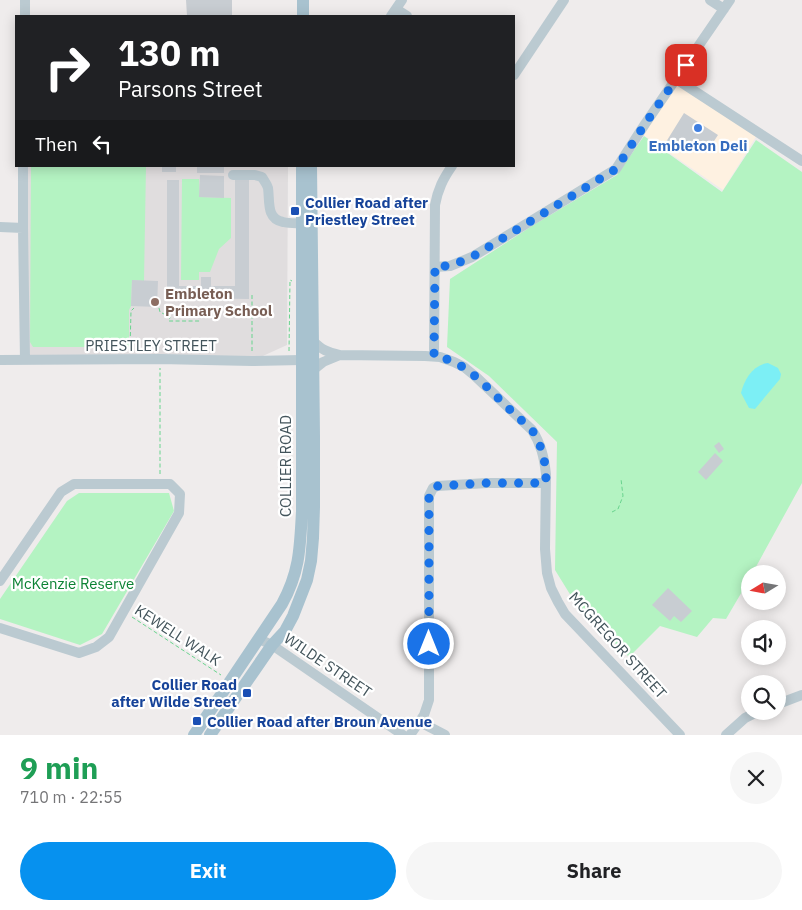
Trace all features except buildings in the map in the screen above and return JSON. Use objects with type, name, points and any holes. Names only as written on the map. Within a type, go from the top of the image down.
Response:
[{"type":"main road","points":[[303,0],[303,15]]},
{"type":"main road","points":[[311,0],[311,15]]},
{"type":"main road","name":"COLLIER ROAD","points":[[210,735],[272,645],[285,631],[294,616],[307,580],[313,538],[314,507],[313,340],[302,167]]},
{"type":"main road","name":"COLLIER ROAD","points":[[194,735],[282,604],[297,567],[302,511],[301,360],[306,223],[311,167]]},
{"type":"street","points":[[25,0],[25,15]]},
{"type":"street","points":[[394,13],[402,0]]},
{"type":"street","points":[[515,74],[564,0]]},
{"type":"street","points":[[435,266],[450,266],[472,257],[616,169],[727,4],[710,0]]},
{"type":"street","points":[[676,78],[801,158]]},
{"type":"street","points":[[24,167],[25,360]]},
{"type":"street","points":[[434,356],[435,205],[437,192],[451,167]]},
{"type":"street","points":[[233,174],[262,177],[268,187],[269,206],[272,216],[276,220],[306,223]]},
{"type":"street","points":[[0,227],[23,228]]},
{"type":"street","name":"MCGREGOR STREET","points":[[313,340],[321,349],[340,355],[434,356],[454,362],[475,376],[532,430],[545,461],[545,549],[547,573],[551,588],[565,614],[680,735]]},
{"type":"street","name":"MCGREGOR STREET","points":[[313,370],[323,362],[340,355]]},
{"type":"street","name":"PRIESTLEY STREET","points":[[0,360],[301,360]]},
{"type":"street","points":[[410,735],[424,715],[429,700],[429,496],[433,488],[438,486],[486,483],[546,483]]},
{"type":"street","points":[[0,581],[61,492],[74,484],[170,484],[180,494],[179,513],[109,636],[96,647],[79,653],[0,628]]},
{"type":"street","name":"WILDE STREET","points":[[259,639],[272,645],[404,735]]},
{"type":"street","points":[[786,701],[802,695]]},
{"type":"street","points":[[726,735],[743,720]]},
{"type":"street","points":[[420,722],[446,735]]},
{"type":"path","points":[[252,295],[252,361]]},
{"type":"path","points":[[130,349],[131,311],[134,308]]},
{"type":"path","points":[[160,308],[160,312],[170,317],[170,321],[200,321]]},
{"type":"path","points":[[160,359],[160,484]]},
{"type":"path","points":[[612,512],[618,509],[623,496],[621,479]]},
{"type":"path","name":"KEWELL WALK","points":[[123,612],[222,676]]},
{"type":"shaded area","points":[[676,79],[759,132],[723,190],[639,132]]},
{"type":"shaded area","name":"Embleton Primary School","points":[[23,167],[288,167],[287,345],[252,361],[25,359]]},
{"type":"green space","points":[[644,136],[722,192],[756,140],[802,172],[802,483],[757,565],[741,565],[741,593],[726,619],[713,618],[697,637],[660,626],[629,657],[576,604],[555,570],[557,442],[489,376],[447,347],[450,279],[532,226],[617,175]]},
{"type":"green space","points":[[31,167],[146,167],[144,281],[132,280],[131,306],[129,310],[129,347],[33,347],[30,342]]},
{"type":"green space","points":[[182,179],[199,179],[200,197],[231,198],[231,238],[219,249],[210,272],[199,272],[199,280],[181,280]]},
{"type":"green space","name":"McKenzie Reserve","points":[[79,493],[169,493],[174,511],[102,634],[80,645],[0,619],[0,599],[67,501]]},
{"type":"water","points":[[768,363],[778,368],[781,374],[780,379],[755,409],[749,408],[741,393],[744,383],[754,370]]},
{"type":"place","name":"Embleton Deli","points":[[698,128]]},
{"type":"place","name":"Collier Road after Priestley Street","points":[[295,211]]},
{"type":"place","name":"Embleton Primary School","points":[[155,302]]},
{"type":"place","name":"Collier Road after Wilde Street","points":[[247,693]]},
{"type":"place","name":"Collier Road after Broun Avenue","points":[[197,721]]},
{"type":"route","points":[[429,644],[429,496],[433,488],[438,486],[486,483],[546,483],[545,461],[532,430],[475,376],[454,362],[434,356],[435,266],[459,264],[616,169],[686,65]]}]
